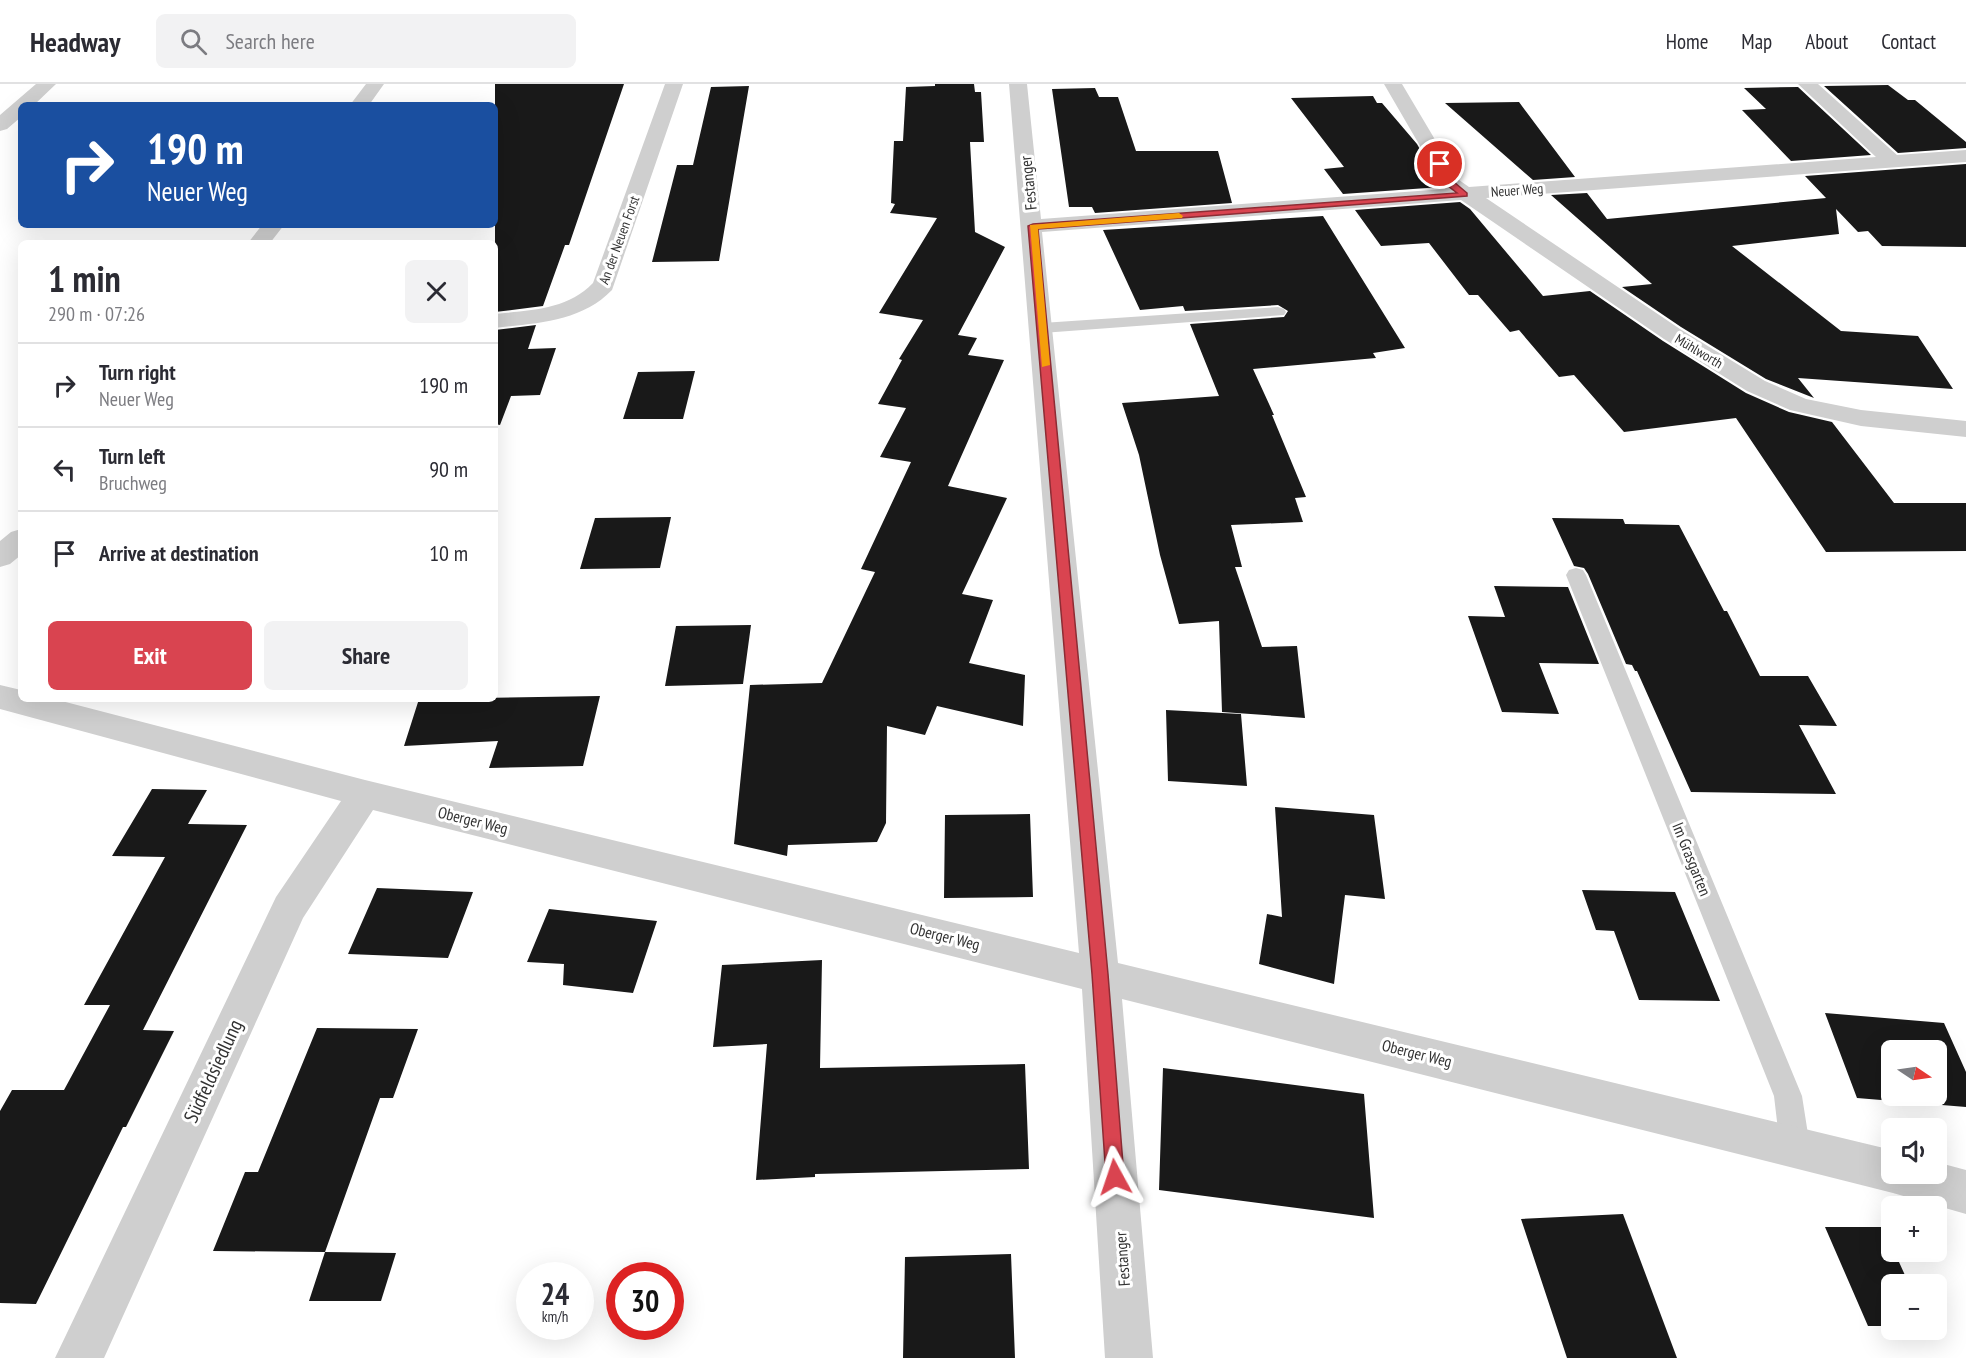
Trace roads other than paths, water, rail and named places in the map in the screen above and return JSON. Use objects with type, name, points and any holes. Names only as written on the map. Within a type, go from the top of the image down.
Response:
[{"type":"street","points":[[27,102],[47,84]]},
{"type":"street","points":[[361,102],[375,84]]},
{"type":"street","name":"An der Neuen Forst","points":[[498,321],[556,313],[578,307],[595,297],[604,285],[674,84]]},
{"type":"street","name":"Festanger","points":[[1018,84],[1033,226],[1100,974],[1129,1358]]},
{"type":"street","name":"Mühlworth","points":[[1393,84],[1451,184],[1464,195],[1672,334],[1756,386],[1799,405],[1861,418],[1966,429]]},
{"type":"street","points":[[1807,84],[1892,161]]},
{"type":"street","points":[[0,125],[18,109]]},
{"type":"street","name":"Neuer Weg","points":[[1033,226],[1966,156]]},
{"type":"street","points":[[0,557],[18,542]]},
{"type":"street","name":"Oberger Weg","points":[[0,697],[18,702]]},
{"type":"street","name":"Oberger Weg","points":[[19,702],[365,794],[1881,1169]]},
{"type":"street","name":"Südfeldsiedlung","points":[[79,1358],[289,908],[365,794]]},
{"type":"street","name":"Oberger Weg","points":[[1937,1184],[1966,1192]]},
{"type":"lane","points":[[1042,328],[1278,312]]},
{"type":"lane","name":"Im Grasgarten","points":[[1576,575],[1788,1096],[1795,1147]]}]
